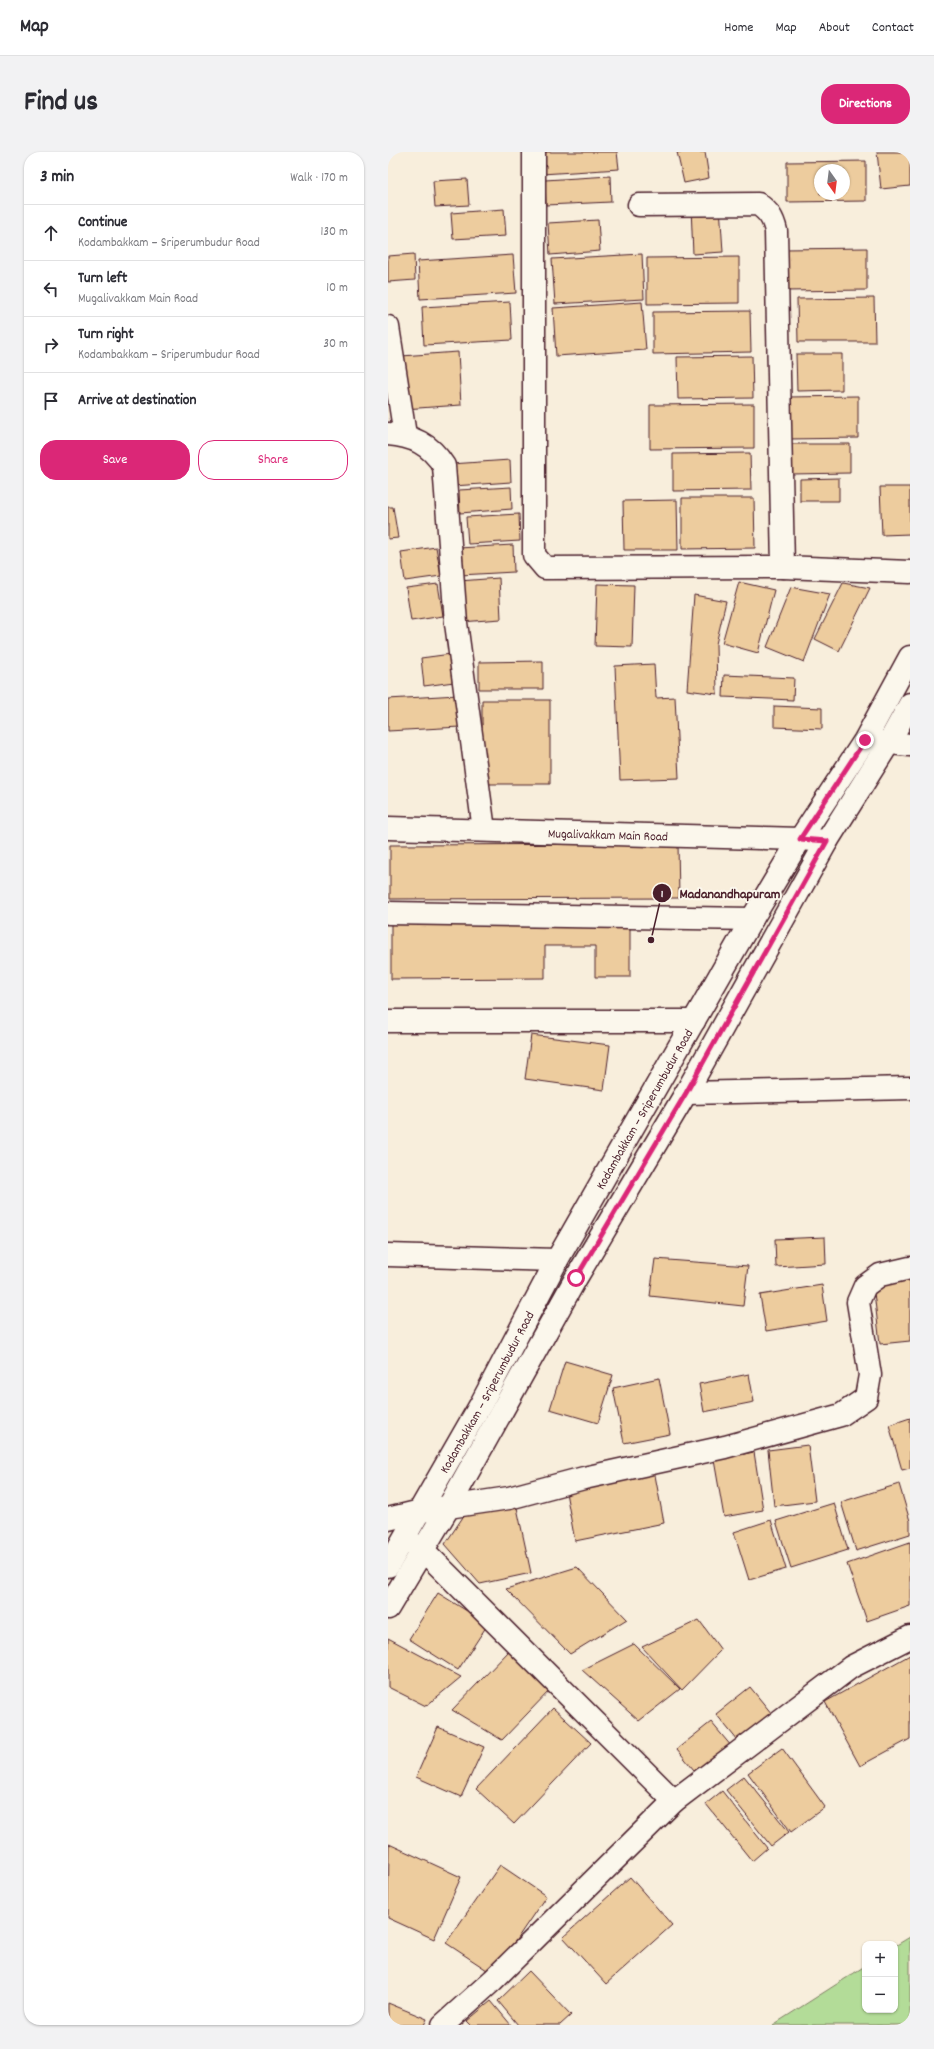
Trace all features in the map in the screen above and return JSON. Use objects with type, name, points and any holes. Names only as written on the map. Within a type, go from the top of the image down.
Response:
[{"type":"street","points":[[534,152],[534,556],[546,568],[783,567],[910,572]]},
{"type":"street","points":[[638,205],[758,204],[768,211],[774,220],[776,232],[783,567]]},
{"type":"street","points":[[388,327],[396,435],[424,443],[436,454],[444,466],[456,623],[484,830]]},
{"type":"street","name":"Kodambakkam – Sriperumbudur Road","points":[[388,1566],[421,1511],[481,1404],[557,1260],[752,919],[800,839],[865,740],[910,657]]},
{"type":"street","name":"Kodambakkam – Sriperumbudur Road","points":[[388,1608],[448,1508],[576,1278],[686,1093],[827,841],[888,744],[910,704]]},
{"type":"street","points":[[865,740],[888,744],[910,745]]},
{"type":"street","name":"Mugalivakkam Main Road","points":[[388,828],[827,841]]},
{"type":"street","points":[[388,913],[752,919]]},
{"type":"street","points":[[388,1021],[694,1021]]},
{"type":"street","points":[[686,1093],[910,1088]]},
{"type":"street","points":[[388,1255],[557,1260]]},
{"type":"street","points":[[388,1519],[421,1511],[509,1498],[584,1478],[726,1447],[842,1416],[866,1398],[870,1375],[858,1302],[865,1286],[880,1275],[910,1268]]},
{"type":"street","points":[[404,1538],[423,1550],[674,1802]]},
{"type":"street","points":[[443,2025],[493,1980],[674,1802],[851,1667],[910,1637]]},
{"type":"green space","points":[[910,1937],[910,2025],[773,2025],[862,1968],[862,2013],[898,2013],[898,1944]]},
{"type":"building","points":[[541,152],[617,152],[619,169],[542,174]]},
{"type":"building","points":[[677,152],[705,152],[709,178],[684,183]]},
{"type":"building","points":[[877,152],[910,152],[910,186],[881,189]]},
{"type":"building","points":[[866,161],[866,201],[787,202],[787,162]]},
{"type":"building","points":[[610,176],[611,202],[546,205],[545,180]]},
{"type":"building","points":[[467,179],[469,205],[435,207],[433,181]]},
{"type":"building","points":[[720,206],[723,252],[693,254],[691,208]]},
{"type":"building","points":[[504,209],[506,236],[453,239],[451,213]]},
{"type":"building","points":[[598,220],[600,251],[550,255],[548,223]]},
{"type":"building","points":[[867,248],[867,290],[784,291],[784,249]]},
{"type":"building","points":[[414,254],[415,280],[388,282],[388,256]]},
{"type":"building","points":[[642,254],[644,299],[555,304],[552,259]]},
{"type":"building","points":[[513,255],[516,293],[420,299],[418,261]]},
{"type":"building","points":[[739,257],[739,303],[647,304],[647,258]]},
{"type":"building","points":[[874,298],[875,342],[798,342],[797,299]]},
{"type":"building","points":[[510,302],[512,340],[424,345],[422,307]]},
{"type":"building","points":[[642,302],[646,350],[556,356],[553,308]]},
{"type":"building","points":[[750,311],[751,352],[653,354],[653,312]]},
{"type":"building","points":[[458,352],[461,405],[404,409],[401,356]]},
{"type":"building","points":[[796,354],[842,354],[842,390],[797,391]]},
{"type":"building","points":[[752,356],[753,398],[678,399],[677,357]]},
{"type":"building","points":[[858,396],[858,438],[788,439],[788,397]]},
{"type":"building","points":[[754,404],[754,448],[650,449],[650,405]]},
{"type":"building","points":[[790,444],[850,444],[850,473],[790,474]]},
{"type":"building","points":[[750,453],[751,490],[673,491],[673,454]]},
{"type":"building","points":[[510,460],[511,482],[453,486],[451,464]]},
{"type":"building","points":[[839,478],[839,501],[800,501],[800,479]]},
{"type":"building","points":[[511,487],[512,509],[460,513],[459,490]]},
{"type":"building","points":[[880,487],[910,487],[910,534],[882,535]]},
{"type":"building","points":[[682,498],[754,498],[755,548],[682,549]]},
{"type":"building","points":[[677,500],[678,550],[624,550],[623,501]]},
{"type":"building","points":[[388,507],[393,507],[398,538],[388,539]]},
{"type":"building","points":[[519,514],[520,541],[468,544],[466,517]]},
{"type":"building","points":[[513,545],[514,572],[460,575],[458,548]]},
{"type":"building","points":[[436,547],[441,576],[405,581],[401,552]]},
{"type":"building","points":[[499,578],[501,619],[461,622],[459,581]]},
{"type":"building","points":[[739,582],[774,590],[758,653],[722,643]]},
{"type":"building","points":[[843,583],[870,588],[839,651],[815,639]]},
{"type":"building","points":[[438,584],[443,616],[411,621],[406,588]]},
{"type":"building","points":[[597,584],[634,585],[632,647],[595,646]]},
{"type":"building","points":[[791,587],[830,594],[804,662],[767,647]]},
{"type":"building","points":[[694,595],[726,601],[716,644],[717,694],[687,690]]},
{"type":"building","points":[[451,654],[454,682],[424,686],[421,658]]},
{"type":"building","points":[[543,661],[543,689],[479,689],[479,662]]},
{"type":"building","points":[[654,664],[656,698],[675,697],[679,778],[620,780],[615,666]]},
{"type":"building","points":[[724,675],[794,678],[793,700],[723,697]]},
{"type":"building","points":[[458,695],[460,727],[388,731],[388,699]]},
{"type":"building","points":[[482,700],[550,700],[550,784],[482,784]]},
{"type":"building","points":[[774,706],[822,708],[822,729],[774,727]]},
{"type":"building","points":[[678,844],[679,898],[390,899],[390,845]]},
{"type":"building","points":[[630,920],[630,977],[595,977],[595,946],[545,946],[545,978],[391,979],[391,922]]},
{"type":"building","points":[[531,1035],[610,1045],[604,1090],[525,1079]]},
{"type":"building","points":[[825,1237],[826,1264],[776,1267],[775,1239]]},
{"type":"building","points":[[655,1259],[748,1266],[743,1306],[650,1296]]},
{"type":"building","points":[[910,1280],[910,1341],[880,1344],[873,1284]]},
{"type":"building","points":[[822,1285],[827,1321],[766,1331],[760,1295]]},
{"type":"building","points":[[565,1361],[613,1375],[598,1423],[550,1409]]},
{"type":"building","points":[[749,1374],[754,1402],[704,1412],[699,1384]]},
{"type":"building","points":[[659,1378],[670,1434],[624,1443],[613,1388]]},
{"type":"building","points":[[910,1418],[910,1468],[902,1470],[889,1425]]},
{"type":"building","points":[[808,1445],[815,1501],[774,1506],[768,1450]]},
{"type":"building","points":[[754,1452],[763,1510],[724,1517],[714,1460]]},
{"type":"building","points":[[654,1470],[664,1523],[575,1541],[565,1487]]},
{"type":"building","points":[[899,1484],[910,1521],[910,1534],[856,1551],[841,1502]]},
{"type":"building","points":[[516,1503],[531,1573],[480,1584],[445,1544],[465,1514]]},
{"type":"building","points":[[834,1503],[848,1550],[791,1568],[776,1521]]},
{"type":"building","points":[[771,1520],[786,1569],[749,1580],[734,1532]]},
{"type":"building","points":[[910,1542],[910,1606],[867,1621],[847,1564]]},
{"type":"building","points":[[577,1567],[627,1619],[570,1654],[506,1589]]},
{"type":"building","points":[[438,1593],[488,1624],[458,1670],[409,1639]]},
{"type":"building","points":[[699,1620],[721,1650],[682,1690],[642,1647]]},
{"type":"building","points":[[388,1638],[461,1677],[426,1706],[388,1687]]},
{"type":"building","points":[[634,1644],[680,1689],[639,1721],[582,1670]]},
{"type":"building","points":[[510,1650],[552,1688],[502,1740],[452,1710]]},
{"type":"building","points":[[910,1655],[910,1739],[860,1766],[825,1702]]},
{"type":"building","points":[[750,1687],[772,1714],[738,1741],[716,1714]]},
{"type":"building","points":[[553,1708],[591,1743],[514,1824],[476,1789]]},
{"type":"building","points":[[711,1722],[732,1747],[698,1775],[677,1749]]},
{"type":"building","points":[[438,1727],[484,1747],[461,1797],[416,1777]]},
{"type":"building","points":[[782,1748],[825,1807],[791,1832],[748,1773]]},
{"type":"building","points":[[744,1776],[789,1832],[771,1846],[726,1790]]},
{"type":"building","points":[[722,1791],[767,1848],[752,1861],[706,1804]]},
{"type":"building","points":[[389,1844],[461,1877],[434,1939],[388,1918]]},
{"type":"building","points":[[500,1865],[546,1896],[493,1974],[446,1943]]},
{"type":"building","points":[[630,1877],[672,1925],[606,1984],[563,1937]]},
{"type":"building","points":[[529,1971],[571,2015],[560,2025],[518,2025],[498,2001]]},
{"type":"building","points":[[491,2001],[511,2025],[471,2025],[467,2021]]},
{"type":"building","points":[[388,2003],[427,2019],[424,2025],[388,2025]]},
{"type":"place","name":"Madanandhapuram","points":[[651,940]]},
{"type":"route","points":[[576,1278],[639,1175],[827,841],[800,839],[865,740]]}]
